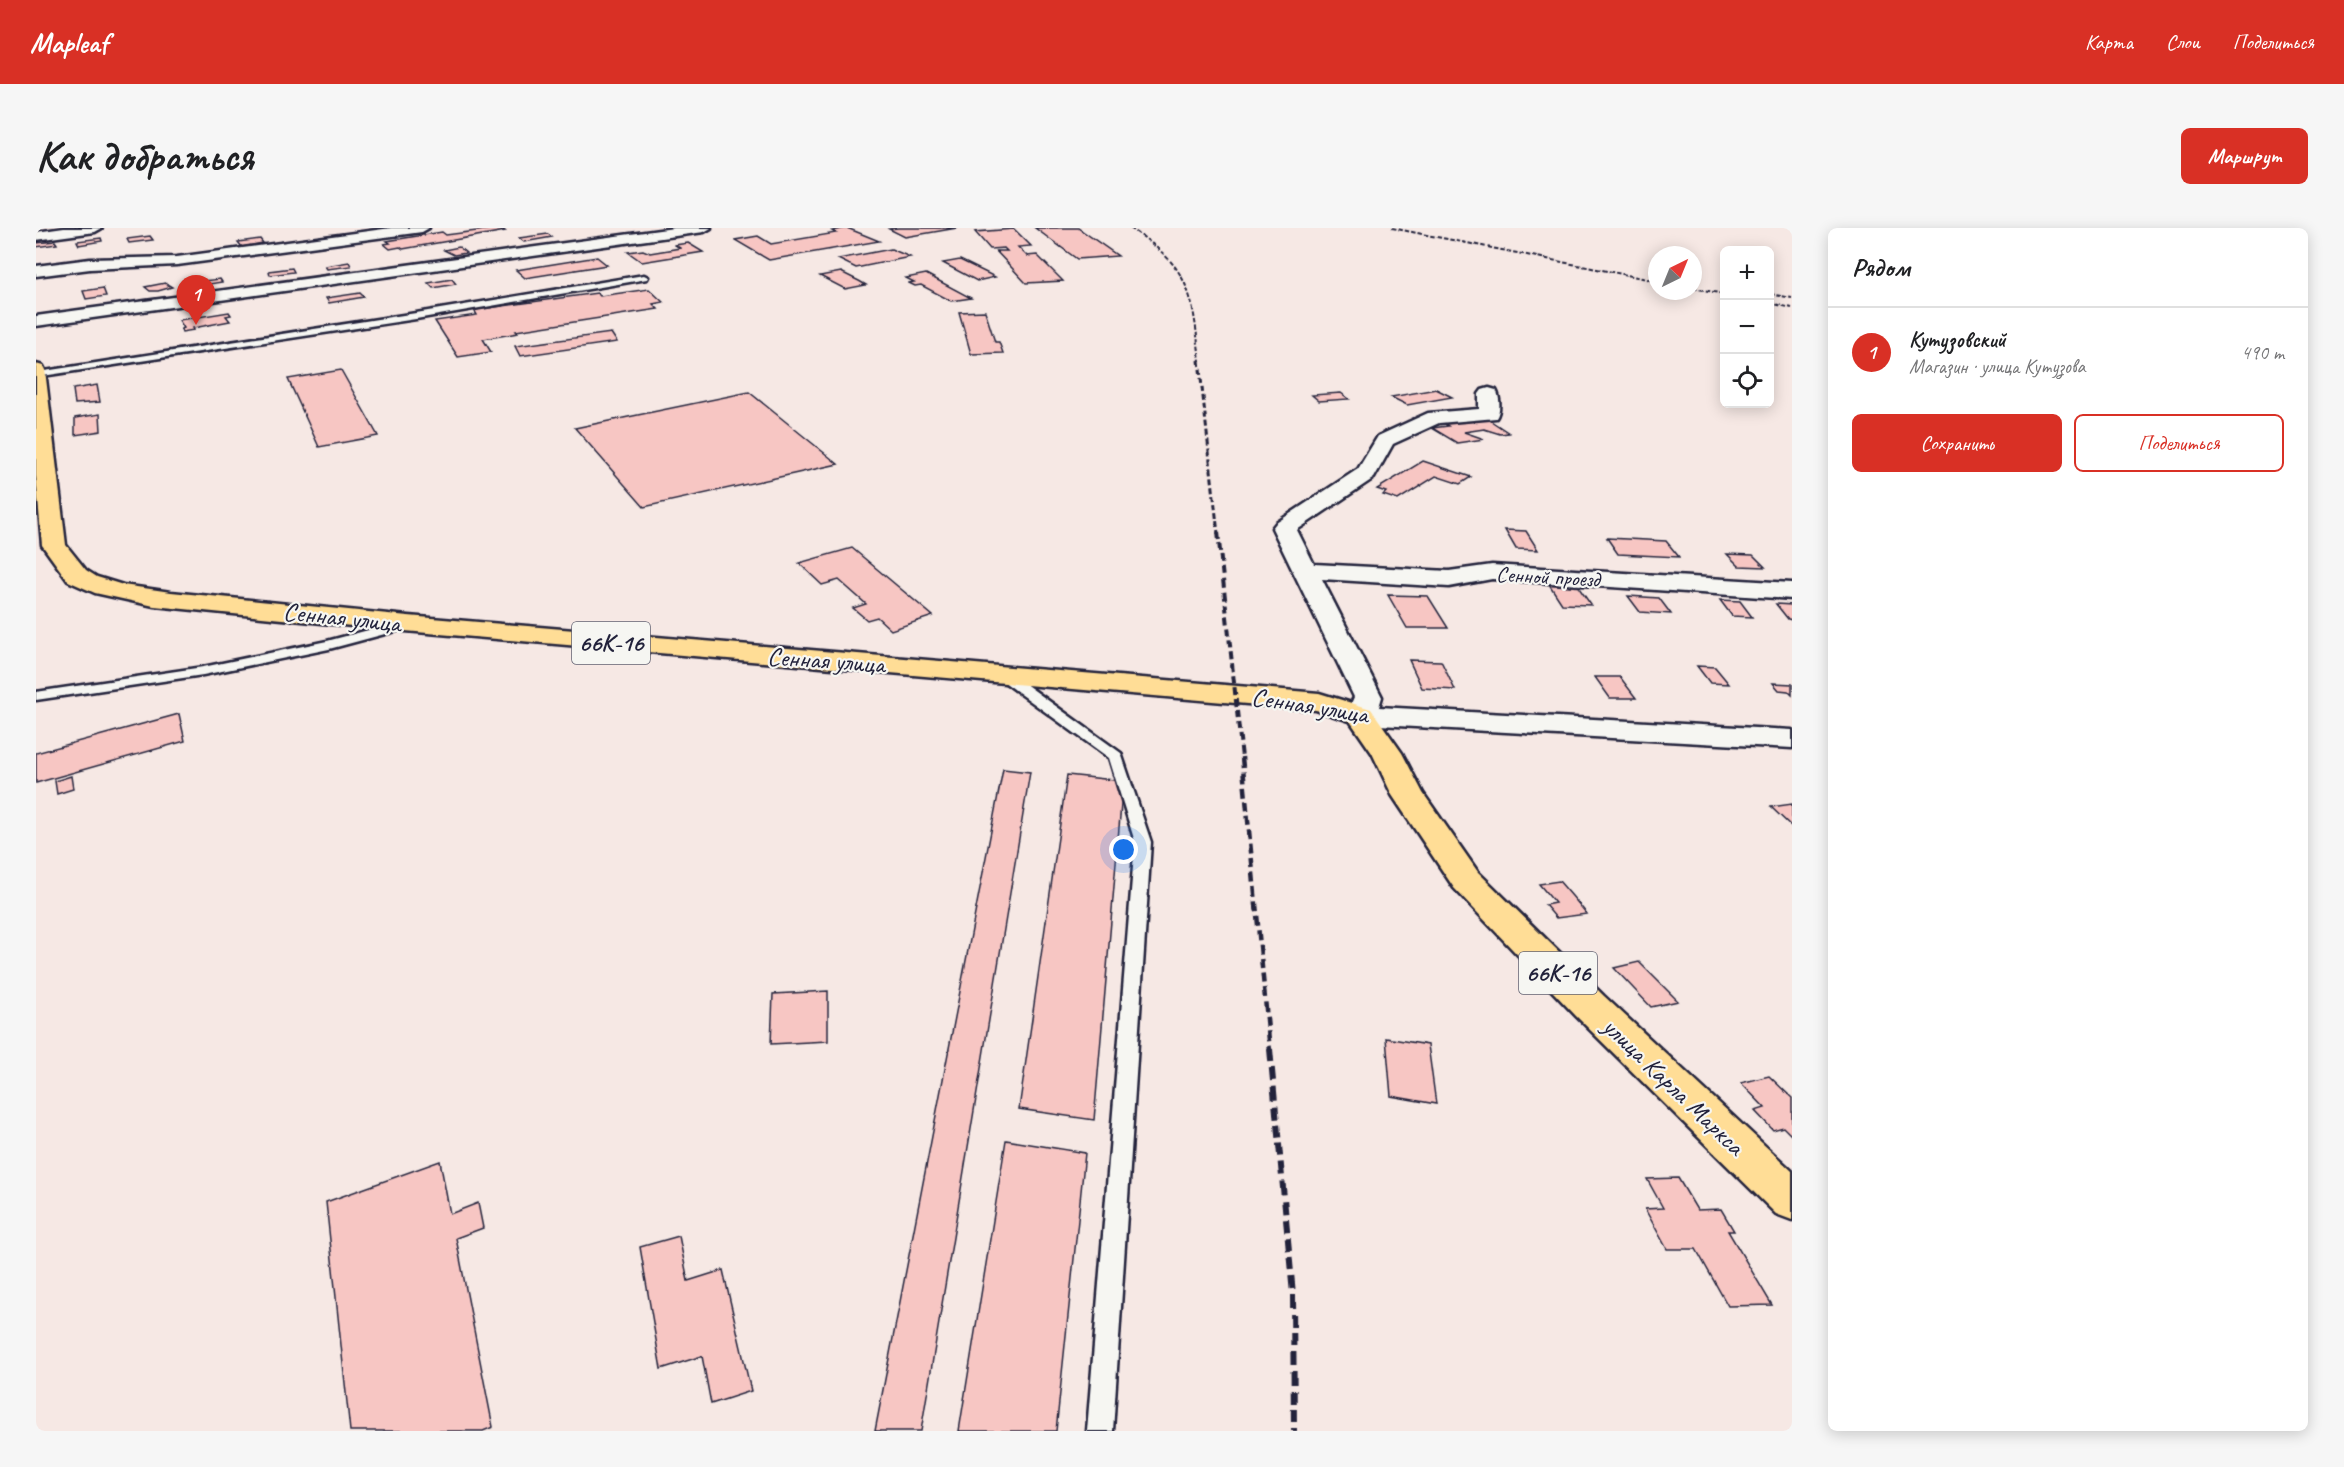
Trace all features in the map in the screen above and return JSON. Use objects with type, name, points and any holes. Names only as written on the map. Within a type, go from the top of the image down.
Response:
[{"type":"main road","name":"Сенная улица","points":[[37,373],[43,503],[54,545],[67,568],[84,581],[156,598],[645,646],[1319,702],[1361,715]]},
{"type":"main road","name":"улица Карла Маркса","points":[[1361,715],[1387,753],[1408,795],[1466,880],[1590,1006],[1792,1200]]},
{"type":"street","points":[[36,236],[95,228]]},
{"type":"street","points":[[36,271],[90,264],[177,261],[422,228]]},
{"type":"street","points":[[36,321],[704,228]]},
{"type":"street","points":[[1361,715],[1368,698],[1284,528],[1366,473],[1385,441],[1435,417],[1489,414],[1489,393]]},
{"type":"street","name":"Сенной проезд","points":[[1305,571],[1449,579],[1492,572],[1792,591]]},
{"type":"street","name":"Сенная улица","points":[[1361,715],[1792,738]]},
{"type":"lane","points":[[37,373],[416,316],[644,277]]},
{"type":"lane","points":[[36,696],[203,671],[329,645],[406,624]]},
{"type":"lane","points":[[1001,674],[1116,756],[1143,842],[1100,1431]]},
{"type":"building","points":[[500,228],[505,231],[403,249],[400,247],[390,249],[384,244],[390,243],[387,241],[442,232],[446,235]]},
{"type":"building","points":[[847,228],[879,241],[769,260],[735,240],[758,236],[771,244],[836,233],[832,231]]},
{"type":"building","points":[[957,228],[905,237],[889,229]]},
{"type":"building","points":[[1035,228],[1078,228],[1118,256],[1077,259]]},
{"type":"building","points":[[1014,229],[1031,246],[1018,247],[1027,256],[1037,255],[1063,281],[1026,283],[996,251],[1007,251],[1004,248],[990,249],[975,232]]},
{"type":"building","points":[[548,234],[552,237],[524,242],[519,238]]},
{"type":"building","points":[[150,236],[153,240],[129,243],[127,239]]},
{"type":"building","points":[[101,238],[102,241],[79,245],[77,241]]},
{"type":"building","points":[[260,239],[263,243],[242,247],[238,242]]},
{"type":"building","points":[[55,241],[57,244],[36,247],[36,243]]},
{"type":"building","points":[[688,243],[703,252],[642,262],[628,252],[643,250],[650,253],[680,248],[675,245]]},
{"type":"building","points":[[459,247],[466,253],[454,255],[444,250]]},
{"type":"building","points":[[891,249],[910,257],[856,268],[838,259]]},
{"type":"building","points":[[597,257],[607,265],[525,278],[516,270]]},
{"type":"building","points":[[960,260],[995,277],[977,281],[943,263]]},
{"type":"building","points":[[349,262],[351,266],[327,269],[325,266]]},
{"type":"building","points":[[292,268],[294,272],[270,275],[269,271]]},
{"type":"building","points":[[841,272],[866,285],[845,289],[820,276]]},
{"type":"building","points":[[926,274],[971,298],[951,301],[921,285],[915,286],[909,283],[914,282],[906,278]]},
{"type":"building","points":[[220,279],[222,282],[197,286],[196,282]]},
{"type":"building","points":[[452,279],[456,284],[433,288],[428,283]]},
{"type":"building","points":[[165,283],[172,287],[150,291],[145,287]]},
{"type":"building","points":[[103,288],[106,296],[86,299],[83,291]]},
{"type":"building","points":[[649,289],[663,302],[653,304],[658,309],[516,331],[518,333],[483,339],[491,352],[458,357],[435,321],[477,315],[474,310],[597,293],[600,296]]},
{"type":"building","points":[[360,293],[364,297],[329,303],[326,298]]},
{"type":"building","points":[[985,311],[995,342],[999,342],[1003,353],[971,354],[959,312]]},
{"type":"building","points":[[229,312],[231,315],[226,316],[230,321],[182,332],[181,329],[184,328],[179,320]]},
{"type":"building","points":[[611,333],[617,342],[520,356],[515,346]]},
{"type":"building","points":[[341,370],[378,436],[319,447],[288,379]]},
{"type":"building","points":[[97,385],[100,402],[75,404],[73,389]]},
{"type":"building","points":[[1436,389],[1452,397],[1407,405],[1391,397]]},
{"type":"building","points":[[749,392],[838,464],[644,507],[575,428]]},
{"type":"building","points":[[1341,393],[1349,399],[1319,401],[1312,395]]},
{"type":"building","points":[[100,414],[101,431],[75,435],[75,418]]},
{"type":"building","points":[[1488,419],[1509,433],[1500,434],[1484,429],[1464,432],[1484,439],[1457,443],[1432,428],[1448,426],[1443,423]]},
{"type":"building","points":[[1423,461],[1471,477],[1460,484],[1436,476],[1398,500],[1383,495],[1386,492],[1377,489]]},
{"type":"building","points":[[1505,530],[1526,531],[1538,550],[1516,549]]},
{"type":"building","points":[[1607,538],[1666,541],[1679,557],[1618,554]]},
{"type":"building","points":[[852,548],[933,616],[891,630],[877,617],[867,620],[853,608],[866,604],[839,580],[822,585],[799,563]]},
{"type":"building","points":[[1727,554],[1753,555],[1765,567],[1739,566]]},
{"type":"building","points":[[1549,584],[1577,585],[1591,605],[1562,604]]},
{"type":"building","points":[[1388,595],[1428,596],[1448,628],[1407,628]]},
{"type":"building","points":[[1628,596],[1659,598],[1671,614],[1640,612]]},
{"type":"building","points":[[1720,600],[1740,601],[1752,617],[1732,616]]},
{"type":"building","points":[[1776,604],[1792,605],[1792,620],[1788,619]]},
{"type":"building","points":[[1409,660],[1441,661],[1455,690],[1422,688]]},
{"type":"building","points":[[1697,666],[1715,667],[1729,684],[1710,683]]},
{"type":"building","points":[[1595,677],[1620,677],[1636,698],[1610,698]]},
{"type":"building","points":[[1773,683],[1792,684],[1792,695],[1788,691],[1779,690]]},
{"type":"building","points":[[179,714],[185,741],[36,783],[36,753]]},
{"type":"building","points":[[1003,769],[1030,772],[921,1431],[875,1431]]},
{"type":"building","points":[[1067,775],[1123,781],[1094,1120],[1019,1109]]},
{"type":"building","points":[[71,776],[73,789],[57,794],[55,781]]},
{"type":"building","points":[[1792,804],[1792,827],[1771,807]]},
{"type":"building","points":[[1559,881],[1587,914],[1556,918],[1545,905],[1555,903],[1539,884]]},
{"type":"building","points":[[1639,962],[1678,1001],[1651,1007],[1614,968]]},
{"type":"building","points":[[828,991],[828,1041],[771,1044],[773,994]]},
{"type":"building","points":[[1386,1038],[1428,1045],[1436,1104],[1391,1096]]},
{"type":"building","points":[[1769,1076],[1792,1098],[1792,1136],[1783,1127],[1773,1130],[1755,1111],[1765,1108],[1741,1083]]},
{"type":"building","points":[[1006,1140],[1085,1153],[1056,1431],[959,1431]]},
{"type":"building","points":[[440,1161],[450,1214],[478,1203],[483,1228],[456,1238],[493,1427],[483,1431],[350,1431],[326,1202]]},
{"type":"building","points":[[1678,1178],[1697,1210],[1721,1209],[1734,1231],[1728,1231],[1772,1305],[1728,1306],[1696,1249],[1667,1249],[1645,1209],[1663,1208],[1647,1179]]},
{"type":"building","points":[[679,1236],[688,1281],[723,1270],[751,1391],[711,1404],[702,1356],[661,1369],[640,1247]]},
{"type":"railway","points":[[1130,228],[1166,256],[1177,269],[1185,284],[1194,317],[1200,361]]},
{"type":"railway","points":[[1392,228],[1648,279]]},
{"type":"railway","points":[[1702,290],[1720,293]]},
{"type":"railway","points":[[1774,295],[1792,298]]},
{"type":"railway","points":[[1774,304],[1792,308]]},
{"type":"railway","points":[[1199,360],[1218,534]]},
{"type":"railway","points":[[1218,532],[1242,758]]},
{"type":"railway","points":[[1242,757],[1270,1051]]},
{"type":"railway","points":[[1270,1049],[1293,1294],[1294,1431]]},
{"type":"place","name":"Кутузовский","points":[[196,325]]}]
